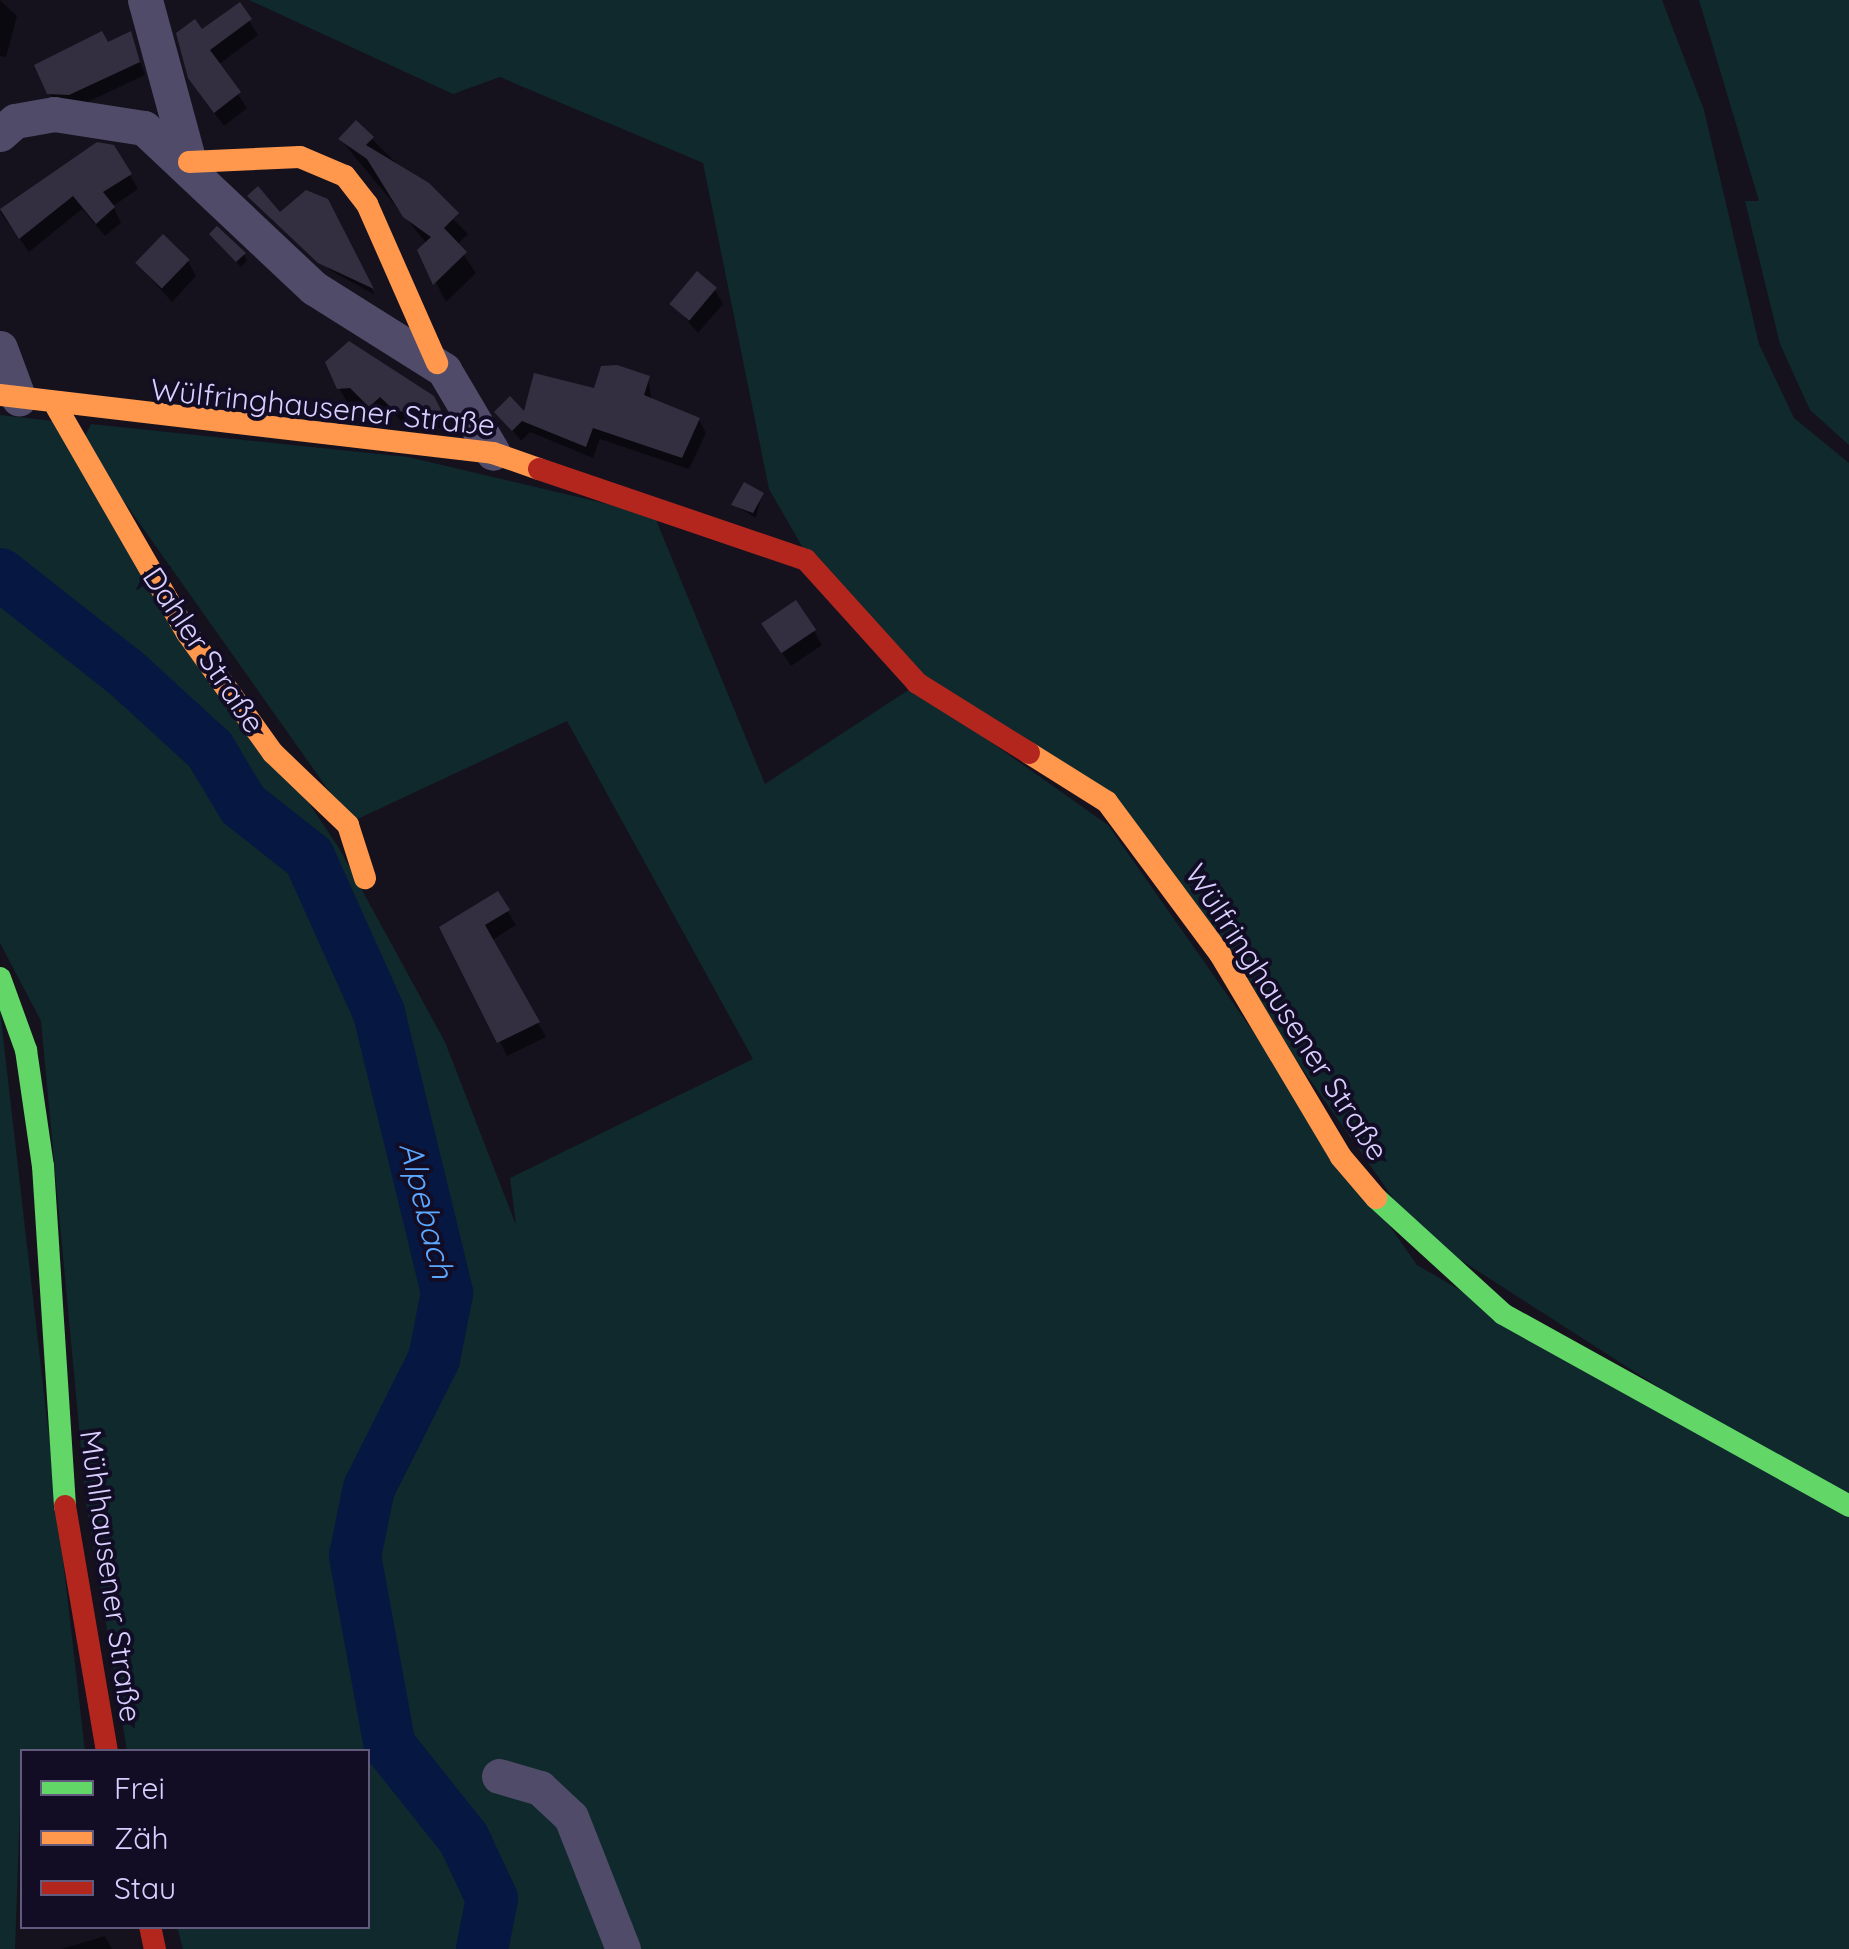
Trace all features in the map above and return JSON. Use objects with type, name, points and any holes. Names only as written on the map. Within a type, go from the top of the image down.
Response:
[{"type":"street","points":[[145,0],[190,162]]},
{"type":"street","points":[[0,134],[15,121],[54,114],[100,117],[144,128],[190,162],[314,288],[437,363]]},
{"type":"street","points":[[190,162],[300,158],[345,176],[367,204],[437,363],[475,410],[492,452]]},
{"type":"street","points":[[0,348],[10,397]]},
{"type":"street","name":"Wülfringhausener Straße","points":[[10,397],[57,408],[492,452],[806,560],[917,683],[1107,802],[1220,954],[1342,1157],[1412,1240],[1503,1314],[1849,1506]]},
{"type":"street","name":"Dahler Straße","points":[[57,408],[187,633],[273,753],[348,825],[366,878]]},
{"type":"street","name":"Mühlhausener Straße","points":[[0,978],[26,1050],[64,1501],[105,1749]]},
{"type":"street","points":[[499,1776],[540,1788],[571,1817],[622,1949]]},
{"type":"green space","points":[[249,0],[1662,0],[1704,110],[1759,344],[1794,418],[1849,463],[1849,1495],[1766,1456],[1417,1232],[1113,800],[920,680],[807,555],[769,489],[703,163],[500,77],[453,94]]},
{"type":"green space","points":[[1699,0],[1849,0],[1849,445],[1810,410],[1780,344],[1745,201],[1759,201]]},
{"type":"green space","points":[[0,415],[53,421],[339,848],[445,1042],[516,1225],[510,1178],[753,1059],[567,721],[351,822],[82,442],[91,424],[408,457],[654,515],[765,784],[913,687],[1108,825],[1417,1265],[1849,1517],[1849,1949],[183,1949],[178,1929],[370,1929],[370,1749],[127,1749],[86,1502],[41,1021],[0,943]]},
{"type":"green space","points":[[0,1010],[85,1749],[20,1749],[15,1949],[0,1949]]},
{"type":"building","points":[[240,2],[252,19],[210,50],[241,92],[214,113],[188,78],[176,33],[195,19],[202,29]]},
{"type":"building","points":[[102,31],[108,42],[131,31],[140,62],[69,95],[47,94],[34,65]]},
{"type":"building","points":[[356,120],[374,137],[366,145],[429,183],[459,213],[444,228],[467,252],[433,285],[417,250],[431,237],[403,217],[367,159],[338,139]]},
{"type":"building","points":[[97,142],[114,145],[132,174],[103,192],[115,207],[96,224],[73,196],[19,239],[0,209]]},
{"type":"building","points":[[258,186],[280,212],[306,190],[328,199],[374,289],[318,263],[247,196]]},
{"type":"building","points":[[217,226],[246,253],[236,262],[209,234]]},
{"type":"building","points":[[163,234],[190,260],[162,288],[135,263]]},
{"type":"building","points":[[697,271],[717,288],[689,321],[669,304]]},
{"type":"building","points":[[349,341],[434,396],[446,420],[394,410],[380,397],[369,407],[350,388],[337,389],[325,362]]},
{"type":"building","points":[[617,365],[650,376],[644,395],[700,418],[682,458],[593,428],[586,447],[522,421],[512,431],[494,412],[510,396],[524,411],[534,373],[594,388],[601,366]]},
{"type":"building","points":[[744,482],[764,493],[753,513],[731,505]]},
{"type":"building","points":[[796,600],[816,630],[781,653],[761,623]]},
{"type":"building","points":[[498,891],[510,910],[485,925],[540,1022],[497,1043],[439,927]]},
{"type":"waterway","name":"Alpebach","points":[[0,574],[126,673],[210,750],[243,805],[309,857],[379,1013],[447,1293],[434,1359],[369,1488],[355,1556],[390,1746],[464,1839],[492,1899],[482,1949]]},
{"type":"traffic: fast","points":[[0,978],[26,1050],[43,1166],[65,1506]]},
{"type":"traffic: fast","points":[[1376,1198],[1503,1314],[1849,1506]]},
{"type":"traffic: slow","points":[[189,162],[300,157],[345,176],[367,204],[437,363]]},
{"type":"traffic: slow","points":[[0,395],[493,453],[539,469]]},
{"type":"traffic: slow","points":[[57,408],[187,633],[273,753],[348,825],[365,878]]},
{"type":"traffic: slow","points":[[1029,753],[1107,802],[1220,954],[1341,1157],[1376,1198]]},
{"type":"traffic: jam","points":[[539,469],[806,560],[917,683],[1029,753]]},
{"type":"traffic: jam","points":[[65,1506],[106,1749]]},
{"type":"traffic: jam","points":[[151,1929],[155,1949]]}]
